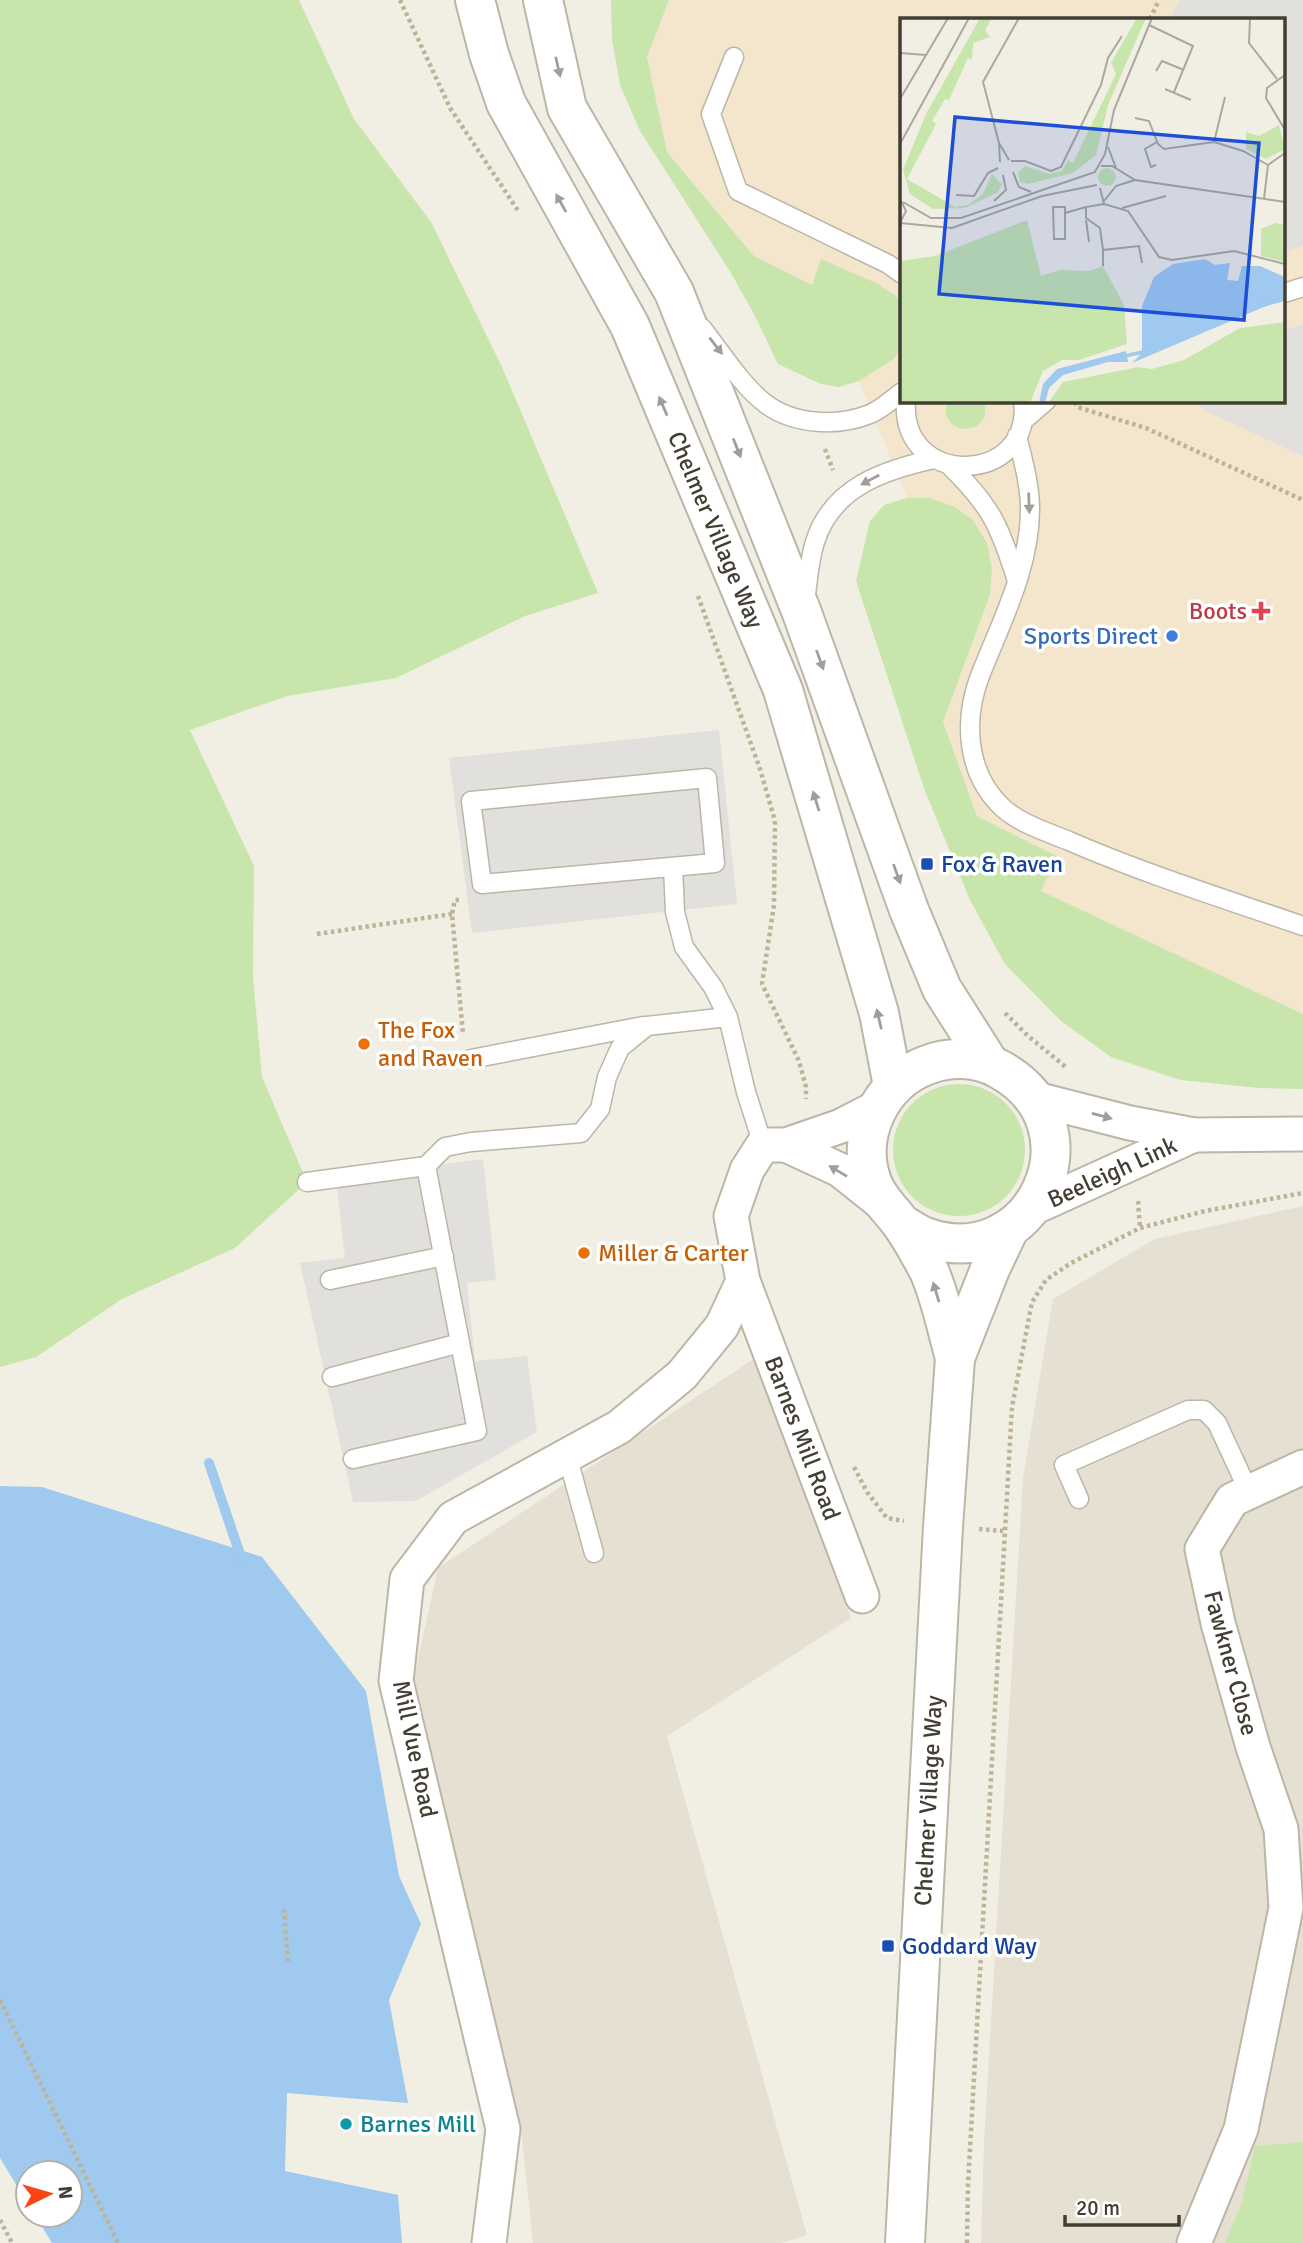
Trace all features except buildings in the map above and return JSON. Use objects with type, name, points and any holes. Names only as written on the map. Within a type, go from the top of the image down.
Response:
[{"type":"street","name":"Chelmer Village Way","points":[[475,0],[489,54],[506,103],[630,326],[783,690],[878,1013],[885,1096]]},
{"type":"street","name":"Chelmer Village Way","points":[[543,0],[567,108],[674,292],[802,612],[914,921],[942,989],[989,1063]]},
{"type":"street","name":"Chelmer Village Way","points":[[905,2243],[939,1589],[955,1358],[990,1269],[1045,1184],[1051,1155],[1048,1126],[1035,1099],[1015,1077],[989,1063],[964,1058],[938,1061],[914,1070],[885,1096],[869,1131],[866,1157],[872,1182],[930,1273],[955,1358]]},
{"type":"street","points":[[743,1281],[731,1216],[747,1170],[774,1145],[841,1126],[885,1096]]},
{"type":"street","name":"Beeleigh Link","points":[[1035,1099],[1130,1124],[1194,1135],[1303,1134]]},
{"type":"street","name":"Beeleigh Link","points":[[1020,1219],[1194,1135]]},
{"type":"street","points":[[774,1145],[840,1170],[893,1215],[924,1237],[953,1244],[982,1241],[1020,1219]]},
{"type":"street","name":"Mill Vue Road","points":[[489,2243],[503,2129],[396,1681],[408,1579],[453,1518],[620,1427],[682,1375],[722,1326],[743,1281]]},
{"type":"street","name":"Barnes Mill Road","points":[[743,1281],[862,1596]]},
{"type":"street","name":"Fawkner Close","points":[[1194,2243],[1241,2129],[1295,1909],[1280,1829],[1253,1747],[1218,1623],[1202,1549],[1231,1500],[1303,1467]]},
{"type":"lane","points":[[734,57],[711,114],[738,191],[888,264],[900,273]]},
{"type":"lane","points":[[1286,292],[1303,287]]},
{"type":"lane","points":[[674,292],[735,370],[766,404],[800,420],[848,421],[872,413],[900,394]]},
{"type":"lane","points":[[906,402],[907,420],[912,435],[922,449],[975,491],[994,517],[1017,581]]},
{"type":"lane","points":[[1023,402],[1020,429],[1030,511],[1027,544],[1011,603],[979,680],[971,716],[969,738],[975,764],[986,789],[1004,809],[1027,823],[1107,858],[1303,926]]},
{"type":"lane","points":[[802,612],[815,541],[831,511],[848,492],[895,468],[941,462],[965,468],[995,459],[1008,449],[1020,429],[1045,402]]},
{"type":"lane","points":[[707,778],[715,863],[482,884],[471,802],[707,778]]},
{"type":"lane","points":[[673,867],[675,912],[684,947],[713,988],[728,1017],[746,1092],[774,1145]]},
{"type":"lane","points":[[471,1059],[647,1026],[728,1017]]},
{"type":"lane","points":[[307,1182],[426,1166],[445,1147],[471,1142],[581,1133],[600,1109],[607,1077],[620,1048],[647,1026]]},
{"type":"lane","points":[[354,1459],[477,1431],[426,1166]]},
{"type":"lane","points":[[330,1280],[443,1256]]},
{"type":"lane","points":[[332,1377],[460,1343]]},
{"type":"lane","points":[[1079,1499],[1064,1465],[1188,1410],[1203,1410],[1217,1423],[1249,1492]]},
{"type":"lane","points":[[567,1455],[594,1553]]},
{"type":"path","points":[[1150,18],[1159,0]]},
{"type":"path","points":[[1074,402],[1077,407],[1146,428],[1303,500]]},
{"type":"path","points":[[471,1059],[463,1034],[452,914],[455,900],[468,897],[482,884]]},
{"type":"path","points":[[317,934],[452,914]]},
{"type":"path","points":[[999,1007],[1028,1036],[1074,1073]]},
{"type":"path","points":[[1134,1163],[1140,1228]]},
{"type":"path","points":[[967,2243],[1012,1407],[1032,1303],[1046,1280],[1071,1263],[1140,1228],[1205,1210],[1303,1193]]},
{"type":"path","points":[[284,1909],[288,1963]]},
{"type":"path","points":[[0,2000],[118,2243]]},
{"type":"path","points":[[0,2220],[12,2243]]},
{"type":"shaded area","points":[[669,0],[1303,0],[1303,1014],[1040,891],[1057,856],[977,816],[943,723],[990,595],[930,498],[907,498],[859,381],[894,359],[900,349],[900,402],[1286,402],[1286,18],[900,18],[900,301],[896,296],[821,260],[812,285],[754,256],[667,151],[647,57]]},
{"type":"shaded area","points":[[1179,0],[1303,0],[1303,246],[1286,252],[1286,18],[1170,18]]},
{"type":"shaded area","points":[[1303,324],[1303,456],[1208,412],[1195,402],[1286,402],[1286,330]]},
{"type":"shaded area","points":[[719,730],[737,904],[472,933],[449,758]]},
{"type":"shaded area","points":[[483,1159],[496,1280],[467,1283],[475,1361],[527,1356],[537,1432],[416,1501],[353,1502],[300,1263],[345,1258],[336,1178]]},
{"type":"shaded area","points":[[1303,1206],[1303,2243],[981,2243],[984,2142],[1023,1478],[1053,1299],[1155,1239]]},
{"type":"shaded area","points":[[755,1358],[851,1618],[667,1736],[807,2235],[781,2243],[533,2243],[522,2137],[414,1677],[438,1568]]},
{"type":"green space","points":[[0,0],[299,0],[354,119],[431,222],[502,367],[598,593],[525,616],[396,678],[287,696],[190,730],[254,866],[253,977],[262,1077],[307,1182],[235,1248],[122,1299],[36,1357],[0,1367]]},
{"type":"green space","points":[[611,0],[669,0],[647,57],[667,152],[754,256],[812,285],[821,259],[876,283],[896,296],[900,301],[900,349],[894,359],[859,381],[839,387],[821,384],[778,364],[731,273],[640,131],[620,85],[612,39]]},
{"type":"green space","points":[[947,402],[984,402],[985,413],[981,422],[974,427],[957,427],[950,422],[946,413]]},
{"type":"green space","points":[[907,498],[930,498],[955,507],[973,520],[987,543],[992,570],[990,595],[943,722],[977,816],[1057,856],[1041,891],[1303,1014],[1303,1089],[1259,1088],[1180,1080],[1111,1057],[1061,1021],[1005,964],[970,900],[925,791],[856,581],[870,521],[884,505]]},
{"type":"green space","points":[[959,1084],[984,1089],[1005,1104],[1020,1125],[1025,1150],[1020,1175],[1005,1196],[984,1211],[959,1216],[934,1211],[913,1196],[898,1175],[893,1150],[898,1125],[913,1104],[934,1089]]},
{"type":"green space","points":[[1303,2142],[1303,2243],[1225,2243],[1242,2202],[1255,2146]]},
{"type":"water","points":[[0,1486],[42,1487],[262,1557],[366,1691],[399,1876],[421,1924],[389,2000],[408,2103],[287,2093],[285,2171],[398,2195],[402,2243],[52,2243],[44,2229],[84,2229],[84,2159],[14,2159],[14,2181],[0,2158]]},
{"type":"waterway","points":[[209,1463],[241,1563]]},
{"type":"place","name":"Boots","points":[[1261,611]]},
{"type":"place","name":"Sports Direct","points":[[1172,636]]},
{"type":"place","name":"Fox & Raven","points":[[927,864]]},
{"type":"place","name":"The Fox and Raven","points":[[364,1044]]},
{"type":"place","name":"Miller & Carter","points":[[584,1253]]},
{"type":"place","name":"Goddard Way","points":[[888,1946]]},
{"type":"place","name":"Barnes Mill","points":[[346,2124]]}]
